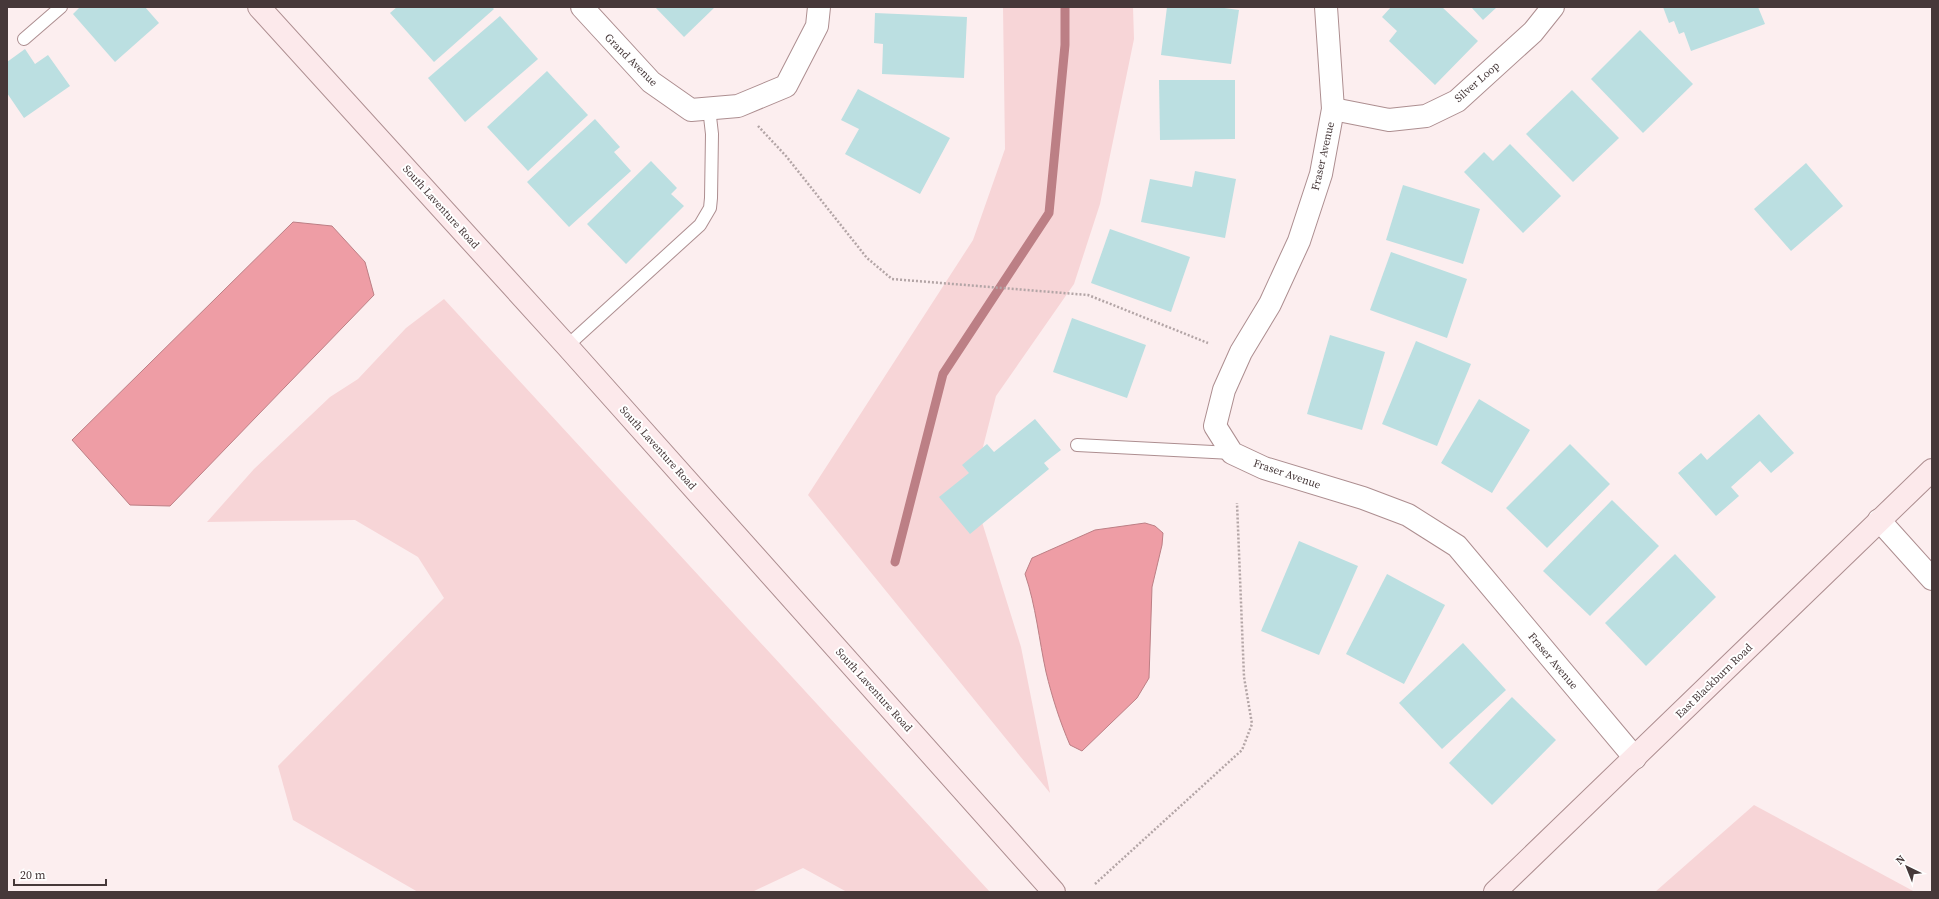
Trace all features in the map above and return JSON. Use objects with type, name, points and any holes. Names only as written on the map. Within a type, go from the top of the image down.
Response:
[{"type":"street","name":"South Laventure Road","points":[[259,7],[567,346],[1054,892]]},
{"type":"street","name":"Grand Avenue","points":[[582,7],[651,82],[690,110],[738,106],[786,86],[817,26],[818,7]]},
{"type":"street","name":"Fraser Avenue","points":[[1326,7],[1333,108],[1321,174],[1299,241],[1270,304],[1241,352],[1224,390],[1214,426],[1232,452],[1264,468],[1363,498],[1408,515],[1457,546],[1635,758]]},
{"type":"street","name":"Silver Loop","points":[[1333,108],[1389,120],[1426,116],[1458,101],[1533,32],[1553,7]]},
{"type":"street","name":"East Blackburn Road","points":[[1495,892],[1932,470]]},
{"type":"street","points":[[1879,520],[1932,579]]},
{"type":"lane","points":[[24,39],[61,7]]},
{"type":"lane","points":[[567,346],[688,237],[705,217],[711,198],[712,134],[709,108]]},
{"type":"lane","points":[[1077,445],[1232,452]]},
{"type":"path","points":[[757,126],[786,156],[867,258],[892,279],[1088,295],[1208,343]]},
{"type":"path","points":[[1095,884],[1242,750],[1252,724],[1244,677],[1237,503]]},
{"type":"shaded area","points":[[1003,7],[1133,7],[1134,39],[1100,204],[1074,284],[996,396],[972,490],[1021,647],[1050,793],[808,495],[973,240],[1005,149]]},
{"type":"shaded area","points":[[293,222],[332,226],[365,262],[374,295],[170,506],[130,505],[72,440]]},
{"type":"shaded area","points":[[444,299],[990,892],[847,892],[803,868],[752,892],[418,892],[293,820],[278,766],[444,598],[418,557],[355,520],[207,522],[254,469],[330,397],[358,379],[406,328]]},
{"type":"shaded area","points":[[1145,523],[1155,526],[1163,533],[1162,545],[1152,587],[1149,678],[1137,698],[1082,751],[1070,745],[1056,709],[1046,672],[1035,611],[1025,574],[1032,558],[1095,530]]},
{"type":"shaded area","points":[[1754,805],[1915,892],[1655,892]]},
{"type":"building","points":[[80,7],[145,7],[159,23],[115,62],[73,14]]},
{"type":"building","points":[[397,7],[492,7],[494,9],[434,62],[390,13]]},
{"type":"building","points":[[655,7],[715,7],[684,37]]},
{"type":"building","points":[[1167,7],[1217,7],[1239,10],[1231,64],[1161,55]]},
{"type":"building","points":[[1391,7],[1442,7],[1478,41],[1435,85],[1389,41],[1397,31],[1382,17]]},
{"type":"building","points":[[1471,7],[1497,7],[1483,20]]},
{"type":"building","points":[[1663,7],[1758,7],[1765,24],[1691,51],[1684,32],[1679,34],[1674,21],[1669,23]]},
{"type":"building","points":[[875,13],[967,17],[964,78],[882,74],[883,44],[874,43]]},
{"type":"building","points":[[500,16],[538,59],[465,122],[428,78]]},
{"type":"building","points":[[1640,30],[1693,84],[1643,133],[1591,79]]},
{"type":"building","points":[[25,49],[35,64],[48,55],[70,86],[24,118],[7,93],[7,62]]},
{"type":"building","points":[[547,71],[588,115],[528,171],[487,127]]},
{"type":"building","points":[[1159,80],[1235,80],[1235,139],[1160,140]]},
{"type":"building","points":[[858,89],[950,138],[920,194],[845,154],[859,129],[841,120]]},
{"type":"building","points":[[1572,90],[1619,138],[1573,182],[1526,134]]},
{"type":"building","points":[[595,119],[620,147],[614,152],[631,171],[569,227],[527,182]]},
{"type":"building","points":[[1510,144],[1561,196],[1523,233],[1464,172],[1484,152],[1493,161]]},
{"type":"building","points":[[651,161],[677,188],[671,194],[684,206],[626,264],[587,224]]},
{"type":"building","points":[[1806,163],[1843,206],[1791,251],[1754,209]]},
{"type":"building","points":[[1195,171],[1236,179],[1225,238],[1141,222],[1150,179],[1192,187]]},
{"type":"building","points":[[1403,185],[1480,209],[1463,264],[1386,240]]},
{"type":"building","points":[[1110,229],[1190,257],[1171,312],[1091,283]]},
{"type":"building","points":[[1391,252],[1467,279],[1447,338],[1370,310]]},
{"type":"building","points":[[1072,318],[1146,345],[1127,398],[1053,372]]},
{"type":"building","points":[[1330,335],[1385,352],[1362,430],[1307,414]]},
{"type":"building","points":[[1416,341],[1471,364],[1437,446],[1382,424]]},
{"type":"building","points":[[1479,399],[1530,430],[1492,493],[1441,463]]},
{"type":"building","points":[[1759,414],[1794,453],[1771,473],[1760,461],[1731,487],[1739,496],[1716,516],[1678,473],[1701,453],[1707,460]]},
{"type":"building","points":[[1035,419],[1061,450],[1044,463],[1049,469],[970,534],[939,497],[969,473],[962,465],[987,444],[994,452]]},
{"type":"building","points":[[1570,444],[1610,484],[1547,548],[1506,508]]},
{"type":"building","points":[[1612,500],[1659,546],[1590,616],[1543,571]]},
{"type":"building","points":[[1299,541],[1358,566],[1319,655],[1261,631]]},
{"type":"building","points":[[1675,554],[1716,597],[1646,666],[1605,623]]},
{"type":"building","points":[[1387,574],[1445,605],[1404,684],[1346,654]]},
{"type":"building","points":[[1463,643],[1506,690],[1442,749],[1399,703]]},
{"type":"building","points":[[1512,697],[1556,740],[1492,805],[1449,763]]},
{"type":"waterway","points":[[895,562],[943,374],[1049,213],[1065,45],[1065,7]]}]
